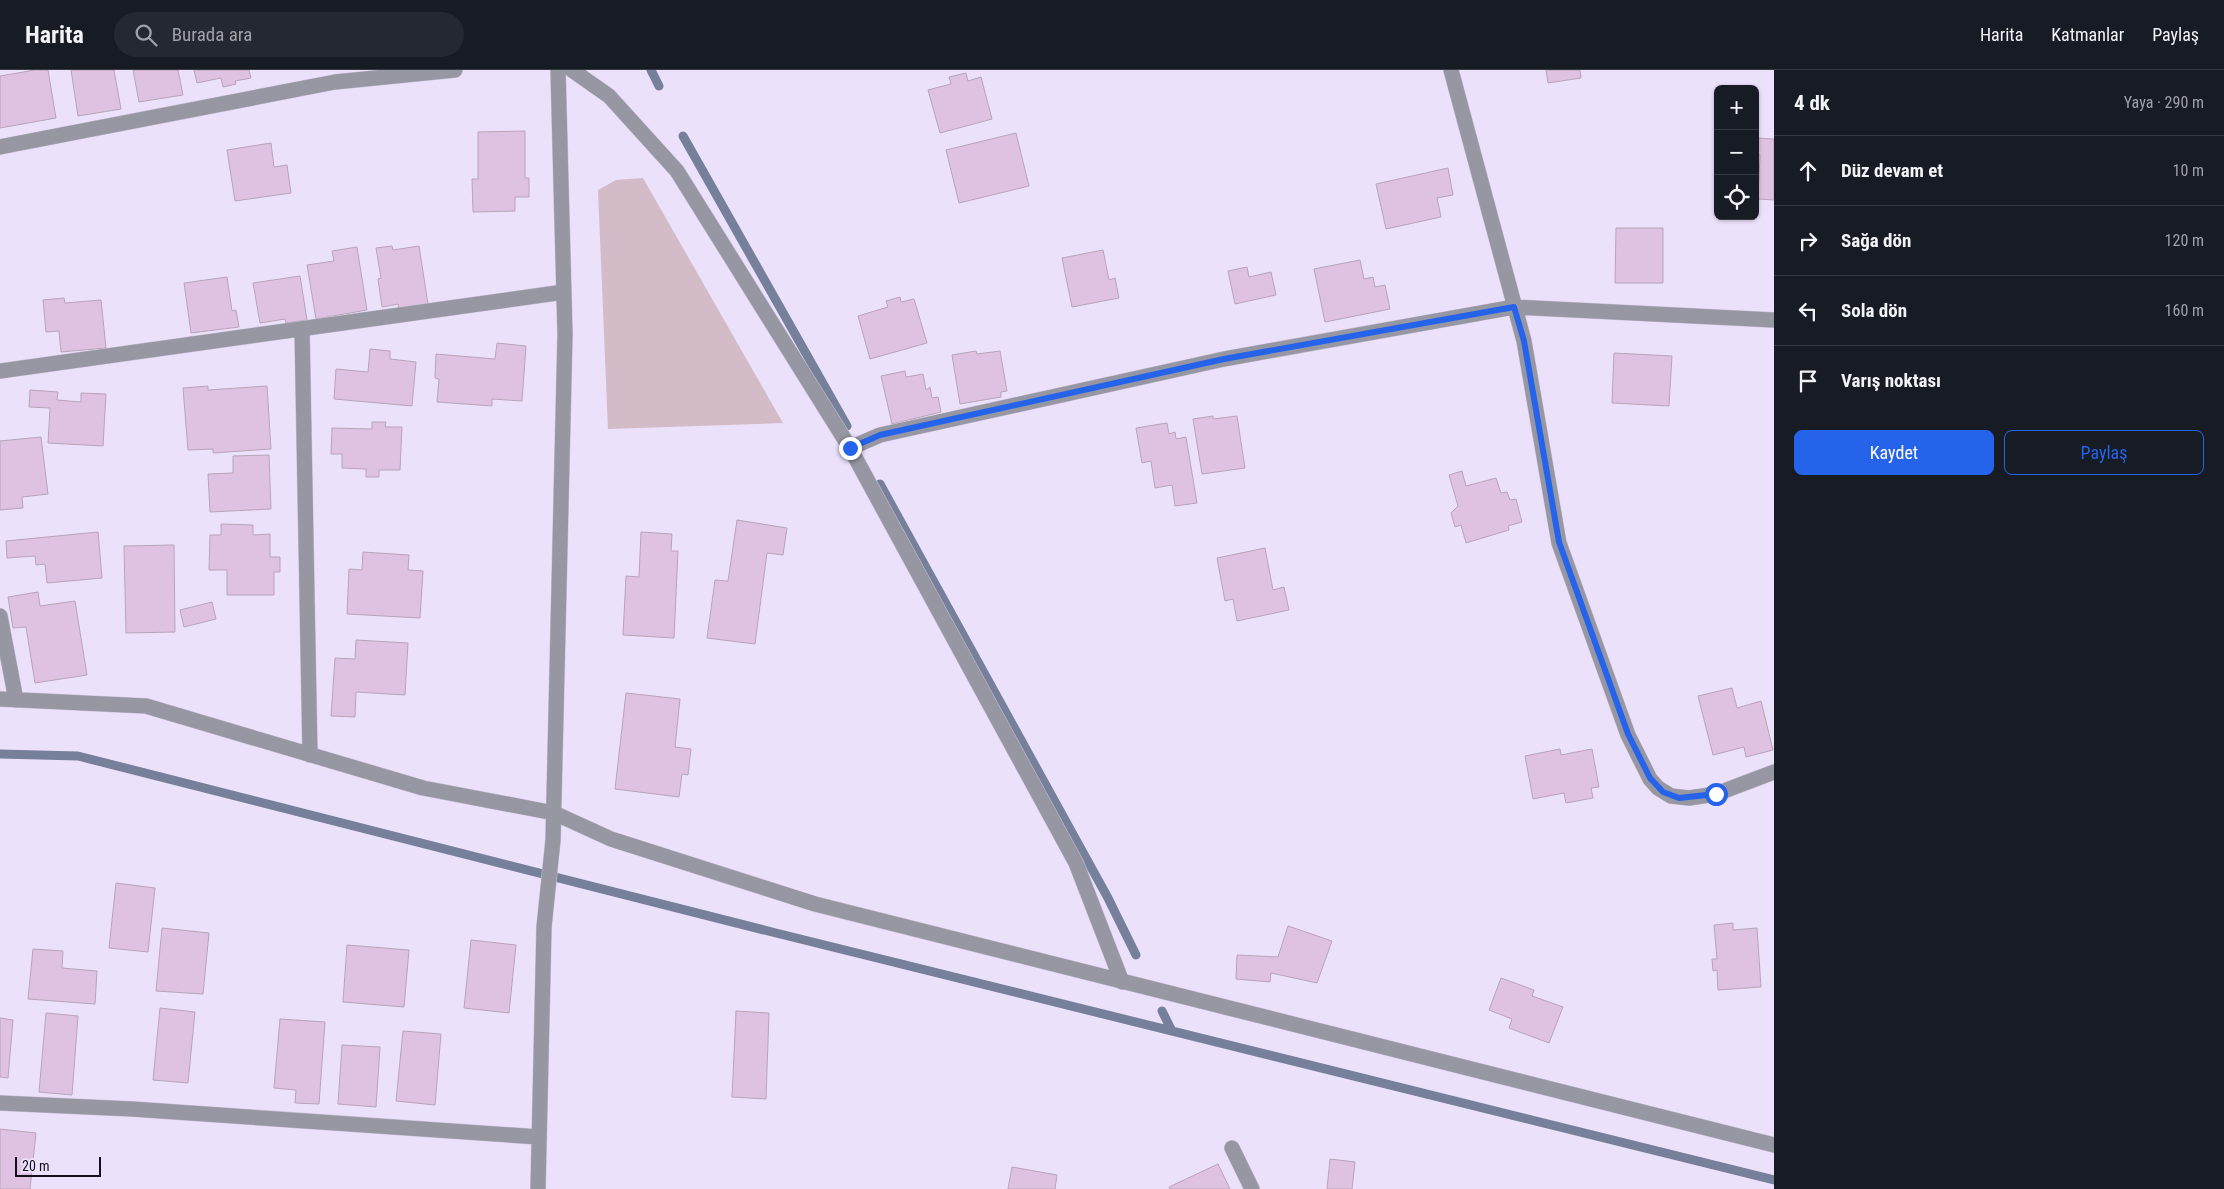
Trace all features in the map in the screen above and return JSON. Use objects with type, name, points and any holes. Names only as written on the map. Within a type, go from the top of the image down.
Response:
[{"type":"street","points":[[0,147],[335,82],[455,70]]},
{"type":"street","points":[[538,1189],[544,927],[554,813],[566,334],[558,70]]},
{"type":"street","points":[[572,70],[609,96],[677,171],[850,448],[1076,864],[1122,982]]},
{"type":"street","points":[[1451,70],[1524,341],[1559,542],[1628,734],[1650,778],[1658,788],[1671,796],[1688,798],[1716,794],[1774,772]]},
{"type":"street","points":[[0,371],[564,292]]},
{"type":"street","points":[[850,448],[880,435],[1224,359],[1514,307],[1774,320]]},
{"type":"street","points":[[302,329],[310,755]]},
{"type":"street","points":[[0,616],[16,700]]},
{"type":"street","points":[[0,699],[146,706],[424,788],[554,813],[611,839],[815,904],[1774,1145]]},
{"type":"street","points":[[0,1103],[132,1109],[539,1137]]},
{"type":"street","points":[[1232,1148],[1252,1189]]},
{"type":"shaded area","points":[[643,178],[783,423],[608,429],[598,190],[616,180]]},
{"type":"building","points":[[35,70],[48,70],[56,118],[0,128],[0,76]]},
{"type":"building","points":[[71,70],[114,70],[121,109],[78,116]]},
{"type":"building","points":[[133,70],[178,70],[183,95],[139,102]]},
{"type":"building","points":[[194,70],[249,70],[251,78],[235,81],[236,84],[223,87],[221,78],[197,83]]},
{"type":"building","points":[[1546,70],[1580,70],[1581,78],[1548,83]]},
{"type":"building","points":[[966,73],[968,81],[981,77],[992,119],[940,133],[928,90],[951,84],[949,77]]},
{"type":"building","points":[[525,131],[525,178],[529,178],[529,197],[515,197],[515,211],[473,212],[472,179],[478,179],[478,132]]},
{"type":"building","points":[[1016,133],[1029,186],[959,203],[946,150]]},
{"type":"building","points":[[1759,138],[1774,139],[1774,200],[1759,199]]},
{"type":"building","points":[[271,143],[274,167],[287,165],[291,193],[235,201],[227,150]]},
{"type":"building","points":[[1448,168],[1453,195],[1437,198],[1441,217],[1386,229],[1376,184]]},
{"type":"building","points":[[1616,228],[1663,228],[1663,283],[1615,283]]},
{"type":"building","points":[[392,246],[393,250],[419,246],[428,304],[399,309],[398,304],[382,307],[378,279],[381,278],[376,248]]},
{"type":"building","points":[[357,247],[367,310],[316,319],[307,265],[334,261],[332,251]]},
{"type":"building","points":[[1103,250],[1109,280],[1115,278],[1119,298],[1072,307],[1062,258]]},
{"type":"building","points":[[1360,260],[1364,279],[1373,277],[1375,287],[1385,285],[1390,309],[1325,322],[1314,269]]},
{"type":"building","points":[[1247,267],[1249,277],[1271,272],[1276,295],[1235,304],[1228,271]]},
{"type":"building","points":[[300,276],[307,320],[286,323],[285,319],[260,323],[253,283]]},
{"type":"building","points":[[227,277],[232,311],[236,310],[239,327],[191,333],[184,283]]},
{"type":"building","points":[[900,297],[901,302],[914,299],[927,343],[870,359],[858,316],[888,307],[886,301]]},
{"type":"building","points":[[64,298],[65,303],[101,300],[106,348],[61,352],[59,331],[46,332],[43,300]]},
{"type":"building","points":[[497,343],[526,346],[522,401],[492,399],[492,406],[437,402],[439,379],[435,378],[436,354],[495,359]]},
{"type":"building","points":[[370,349],[390,351],[390,359],[416,362],[412,406],[334,399],[336,369],[368,372]]},
{"type":"building","points":[[976,351],[977,354],[1000,351],[1007,391],[1001,392],[1001,397],[960,404],[952,355]]},
{"type":"building","points":[[1614,353],[1672,356],[1669,406],[1612,403]]},
{"type":"building","points":[[905,371],[906,377],[923,374],[926,390],[930,387],[932,398],[938,397],[941,412],[892,424],[881,376]]},
{"type":"building","points":[[208,386],[208,390],[267,386],[271,449],[213,453],[213,449],[188,450],[183,388]]},
{"type":"building","points":[[30,390],[58,392],[57,400],[81,402],[81,393],[106,394],[103,446],[48,443],[50,408],[29,407]]},
{"type":"building","points":[[1213,416],[1213,419],[1237,416],[1245,468],[1202,474],[1193,419]]},
{"type":"building","points":[[372,422],[386,422],[385,427],[402,427],[400,470],[379,470],[379,477],[366,477],[366,469],[342,468],[342,454],[331,454],[332,428],[372,429]]},
{"type":"building","points":[[1167,423],[1169,434],[1175,432],[1176,439],[1186,437],[1197,503],[1175,506],[1172,485],[1155,488],[1151,461],[1142,463],[1136,428]]},
{"type":"building","points":[[41,437],[48,494],[22,497],[23,508],[0,510],[0,441]]},
{"type":"building","points":[[269,455],[271,509],[210,512],[208,474],[233,473],[233,456]]},
{"type":"building","points":[[1462,471],[1466,486],[1496,478],[1501,493],[1507,492],[1510,500],[1516,499],[1522,522],[1508,526],[1509,530],[1466,543],[1461,525],[1455,527],[1451,513],[1458,506],[1449,475]]},
{"type":"building","points":[[737,520],[787,528],[783,555],[767,553],[755,644],[707,638],[715,580],[728,581]]},
{"type":"building","points":[[221,524],[253,525],[253,535],[270,534],[270,557],[280,557],[280,572],[274,572],[274,595],[227,595],[227,570],[209,570],[210,535],[221,535]]},
{"type":"building","points":[[98,532],[102,578],[47,583],[45,564],[36,565],[35,556],[7,558],[6,541]]},
{"type":"building","points":[[641,532],[672,534],[671,551],[678,551],[674,638],[623,635],[626,576],[639,577]]},
{"type":"building","points":[[174,545],[175,632],[126,633],[124,546]]},
{"type":"building","points":[[1265,548],[1273,590],[1284,587],[1289,610],[1237,621],[1233,599],[1225,601],[1217,558]]},
{"type":"building","points":[[363,552],[409,555],[408,570],[423,571],[420,618],[347,614],[349,569],[362,570]]},
{"type":"building","points":[[38,592],[40,606],[75,601],[87,675],[35,683],[26,627],[13,628],[8,597]]},
{"type":"building","points":[[212,602],[216,619],[184,627],[180,610]]},
{"type":"building","points":[[356,640],[408,643],[405,695],[356,692],[355,717],[331,716],[335,658],[355,659]]},
{"type":"building","points":[[1732,688],[1737,708],[1761,701],[1773,750],[1746,757],[1744,747],[1713,755],[1698,696]]},
{"type":"building","points":[[626,693],[680,699],[675,747],[691,749],[688,775],[682,774],[679,797],[615,789]]},
{"type":"building","points":[[1560,749],[1561,755],[1592,749],[1599,787],[1591,788],[1593,798],[1566,803],[1564,793],[1533,799],[1525,756]]},
{"type":"building","points":[[116,883],[155,888],[148,952],[109,948]]},
{"type":"building","points":[[1733,923],[1733,930],[1757,928],[1761,987],[1718,990],[1717,970],[1713,971],[1712,959],[1717,959],[1714,925]]},
{"type":"building","points":[[1288,926],[1332,941],[1317,983],[1271,973],[1270,982],[1236,979],[1237,955],[1278,957]]},
{"type":"building","points":[[162,928],[209,933],[203,994],[156,991]]},
{"type":"building","points":[[471,940],[516,945],[509,1013],[464,1008]]},
{"type":"building","points":[[347,945],[409,950],[404,1007],[343,1002]]},
{"type":"building","points":[[33,949],[63,951],[62,968],[97,971],[95,1004],[28,999]]},
{"type":"building","points":[[1501,978],[1534,990],[1532,996],[1563,1007],[1549,1043],[1509,1028],[1512,1019],[1489,1010]]},
{"type":"building","points":[[160,1008],[195,1012],[188,1083],[153,1080]]},
{"type":"building","points":[[736,1011],[769,1013],[766,1099],[732,1097]]},
{"type":"building","points":[[46,1013],[78,1016],[72,1095],[39,1092]]},
{"type":"building","points":[[0,1018],[13,1020],[8,1078],[0,1077]]},
{"type":"building","points":[[280,1019],[325,1022],[319,1104],[295,1103],[296,1090],[274,1088]]},
{"type":"building","points":[[403,1031],[441,1034],[435,1105],[396,1101]]},
{"type":"building","points":[[342,1045],[380,1047],[376,1107],[338,1104]]},
{"type":"building","points":[[0,1129],[36,1133],[30,1189],[0,1189]]},
{"type":"building","points":[[1330,1159],[1355,1162],[1352,1189],[1327,1189]]},
{"type":"building","points":[[1218,1164],[1230,1189],[1170,1189],[1169,1187]]},
{"type":"building","points":[[1012,1167],[1057,1175],[1055,1189],[1008,1189]]},
{"type":"waterway","points":[[651,70],[659,86]]},
{"type":"waterway","points":[[683,136],[847,426]]},
{"type":"waterway","points":[[880,484],[1108,898],[1136,955]]},
{"type":"waterway","points":[[0,754],[78,756],[768,931],[1774,1180]]},
{"type":"waterway","points":[[1162,1011],[1172,1031]]},
{"type":"route","points":[[850,448],[880,435],[1224,359],[1514,307],[1524,341],[1559,542],[1585,619],[1628,734],[1650,778],[1663,792],[1679,798],[1716,794]]}]
